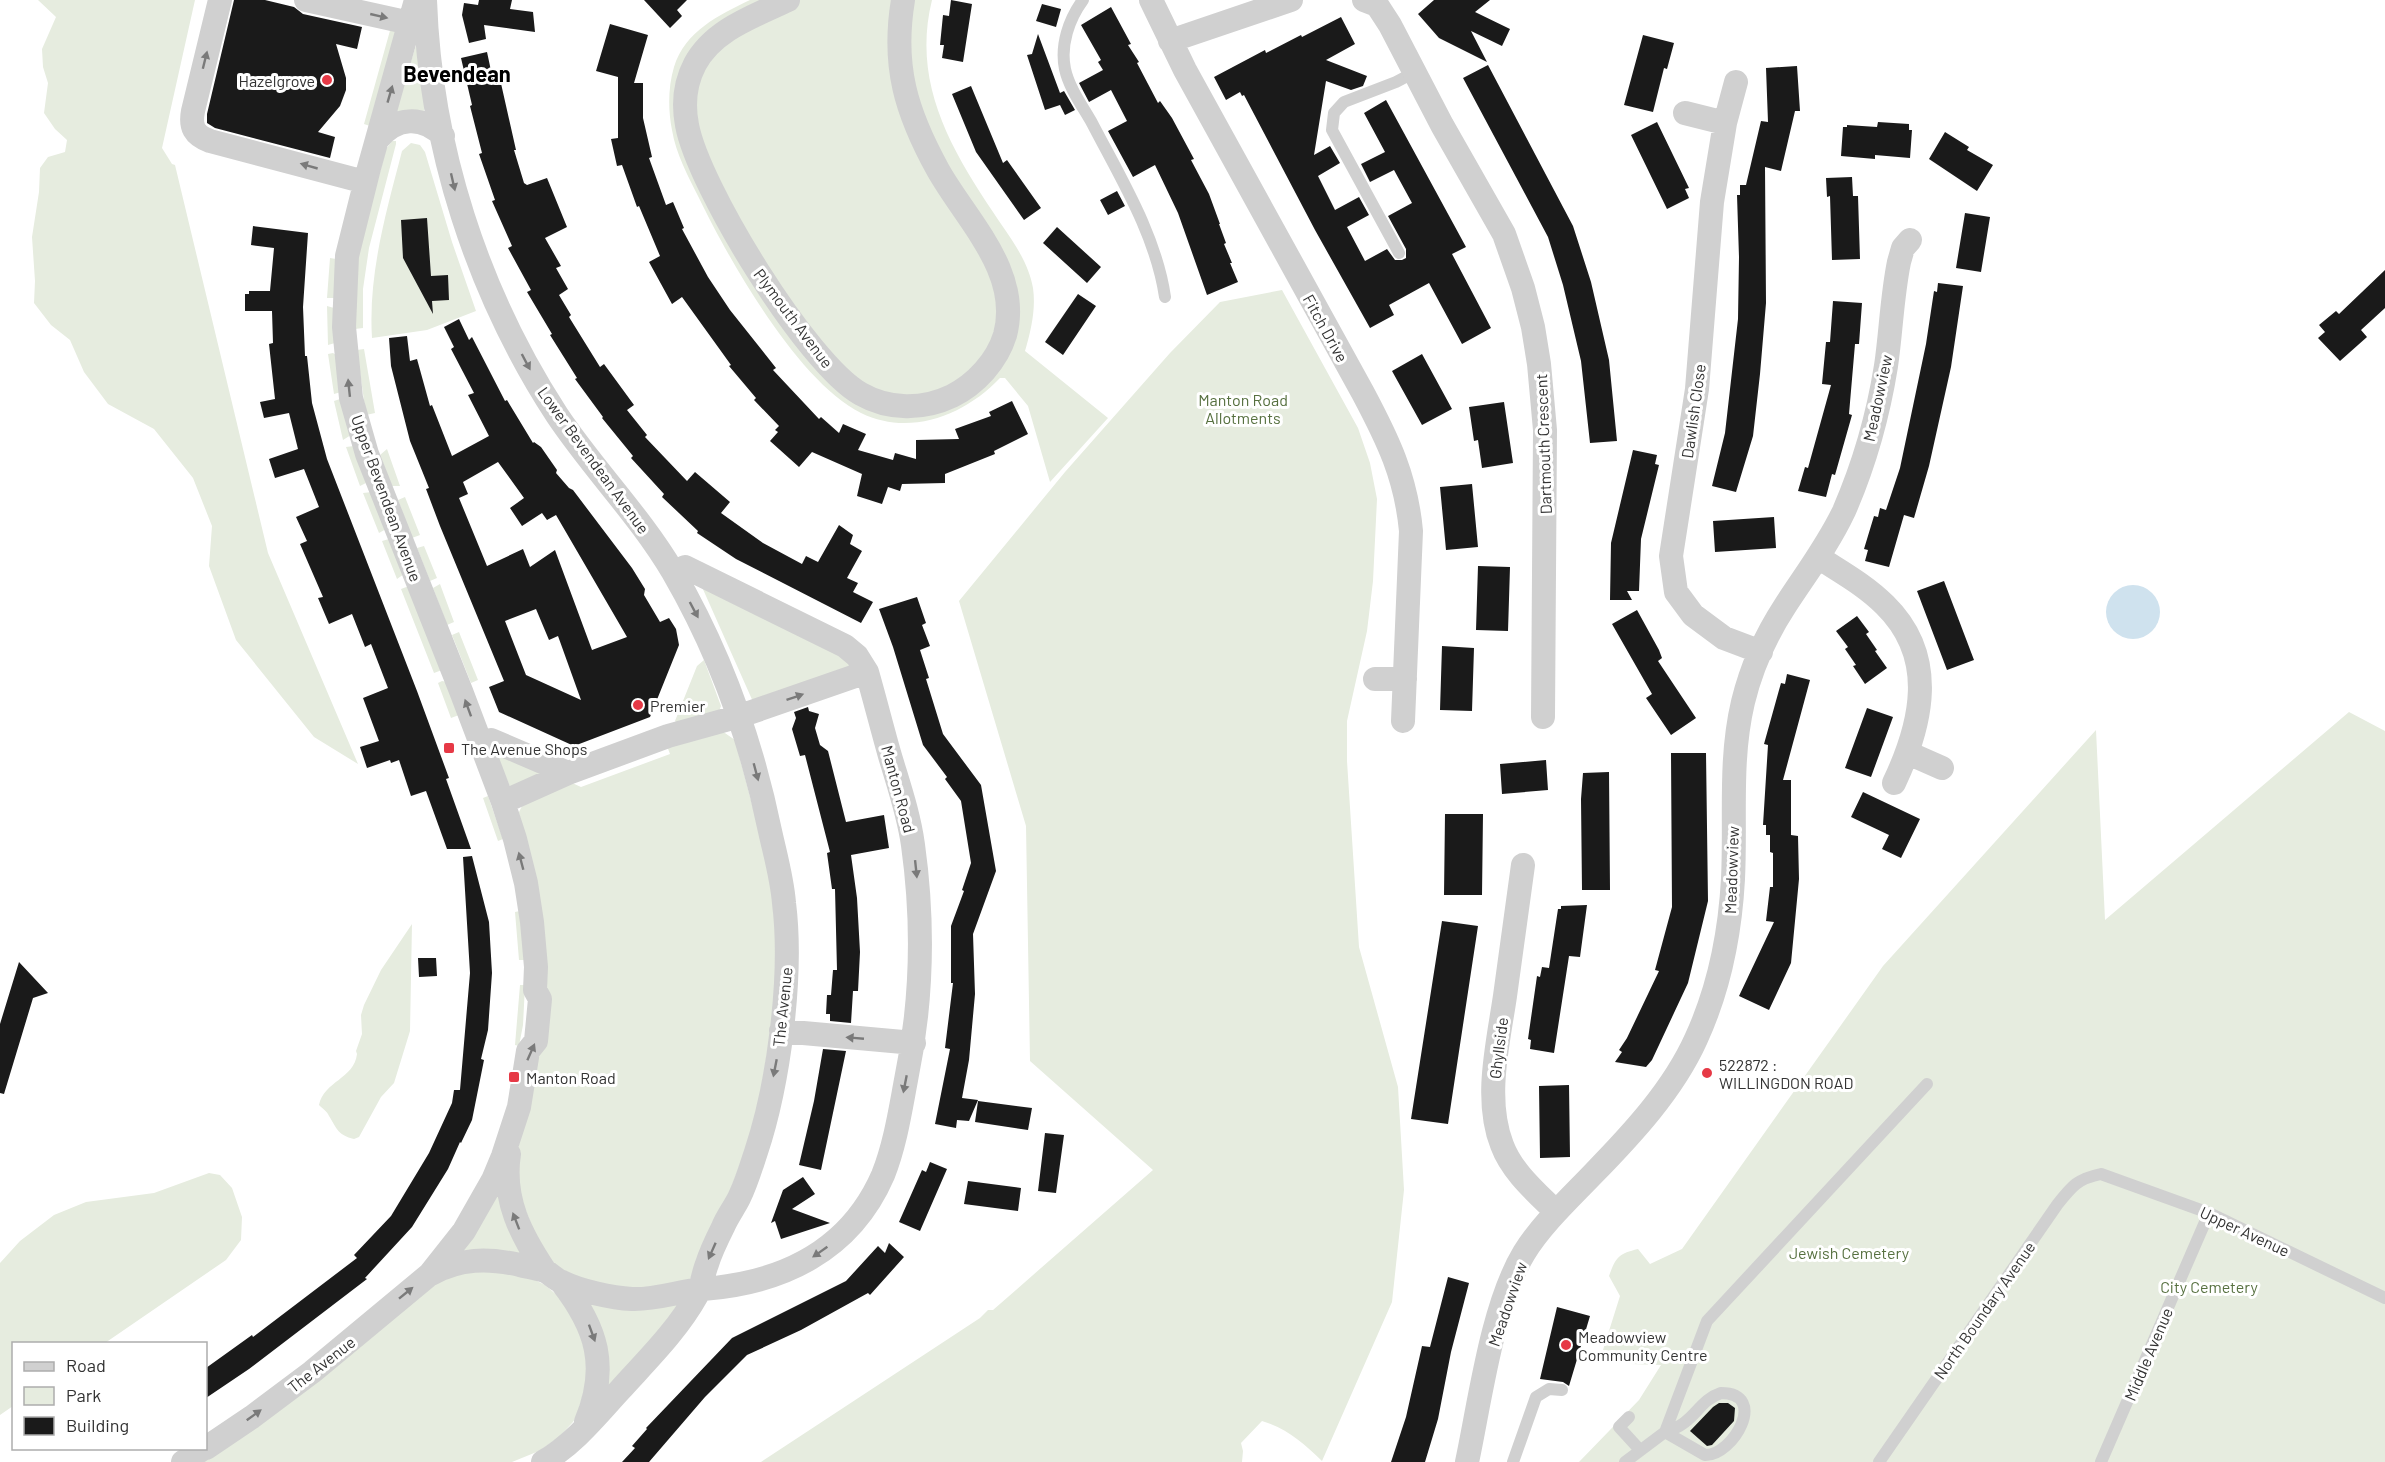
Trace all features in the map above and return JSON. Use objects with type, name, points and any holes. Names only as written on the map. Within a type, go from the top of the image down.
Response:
[{"type":"street","points":[[220,0],[193,111],[191,123],[195,133],[210,141],[365,182]]},
{"type":"street","points":[[306,0],[410,23]]},
{"type":"street","name":"Upper Bevendean Avenue","points":[[416,0],[365,182],[347,256],[344,327],[351,398],[367,454],[503,802]]},
{"type":"street","name":"Lower Bevendean Avenue","points":[[425,0],[428,45],[443,136],[468,235],[497,305],[528,367],[560,419],[655,543],[674,573],[708,637],[740,716]]},
{"type":"street","name":"Plymouth Avenue","points":[[788,0],[732,27],[707,47],[688,82],[685,98],[687,128],[702,167],[738,239],[762,278],[811,346],[857,392],[880,403],[925,405],[945,400],[964,389],[978,378],[993,361],[1001,346],[1006,328],[1007,296],[1001,273],[941,176],[912,113],[900,75],[898,13],[893,0]]},
{"type":"street","name":"Plymouth Avenue","points":[[899,26],[903,0]]},
{"type":"street","name":"Fitch Drive","points":[[1152,0],[1170,41],[1369,404],[1399,467],[1409,509],[1411,531],[1403,721]]},
{"type":"street","points":[[1170,41],[1291,0]]},
{"type":"street","name":"Dartmouth Crescent","points":[[1374,2],[1390,25],[1509,246],[1533,327],[1545,430],[1543,717]]},
{"type":"street","name":"Dawlish Close","points":[[1736,82],[1725,123],[1712,202],[1697,389],[1671,544],[1671,567],[1676,592],[1693,615],[1724,638],[1761,652]]},
{"type":"street","points":[[1685,113],[1725,123]]},
{"type":"street","points":[[378,139],[392,126],[411,121],[427,124],[443,136]]},
{"type":"street","name":"Meadowview","points":[[1467,1462],[1489,1358],[1508,1290],[1524,1254],[1556,1212],[1601,1166],[1662,1096],[1689,1054],[1702,1024],[1714,989],[1729,927],[1733,879],[1735,747],[1744,699],[1761,652],[1784,608],[1818,557],[1845,508],[1871,435],[1886,364],[1899,262],[1903,248],[1910,240]]},
{"type":"street","points":[[1818,557],[1870,591],[1884,604],[1896,617],[1909,639],[1918,665],[1921,693],[1919,712],[1908,753],[1894,783]]},
{"type":"street","points":[[503,802],[568,773],[668,736],[740,716],[867,672],[852,651],[802,624],[685,567],[674,573]]},
{"type":"street","name":"Manton Road","points":[[700,1289],[730,1287],[784,1272],[824,1249],[854,1221],[874,1192],[888,1158],[914,1043],[921,947],[913,845],[906,806],[867,672]]},
{"type":"street","points":[[1375,679],[1405,679]]},
{"type":"street","name":"The Avenue","points":[[543,1462],[582,1432],[659,1347],[700,1289],[705,1267],[726,1220],[740,1196],[754,1158],[766,1113],[781,1031],[786,974],[784,902],[766,809],[740,716]]},
{"type":"street","points":[[481,742],[491,740],[568,773]]},
{"type":"street","points":[[1908,753],[1942,768]]},
{"type":"street","name":"The Avenue","points":[[503,802],[526,883],[536,967],[535,990],[540,999],[536,1041],[528,1051],[509,1157],[509,1194],[521,1232],[554,1277],[579,1304],[591,1329],[598,1358],[596,1392],[582,1432]]},
{"type":"street","name":"Ghyllside","points":[[1523,865],[1497,1056],[1494,1112],[1506,1155],[1532,1188],[1556,1212]]},
{"type":"street","points":[[781,1031],[914,1043]]},
{"type":"street","name":"The Avenue","points":[[207,1447],[252,1417],[312,1372],[430,1274],[464,1231],[481,1202],[503,1156],[519,1107]]},
{"type":"street","name":"The Avenue","points":[[430,1274],[456,1263],[497,1260],[615,1298],[675,1295],[700,1289]]},
{"type":"street","name":"The Avenue","points":[[183,1462],[202,1450]]},
{"type":"lane","points":[[1083,0],[1066,34],[1065,70],[1139,215],[1156,262],[1164,297]]},
{"type":"lane","points":[[1399,253],[1332,130],[1331,121],[1336,109],[1344,102],[1396,82],[1415,72]]},
{"type":"lane","points":[[1665,1432],[1707,1321],[1927,1084]]},
{"type":"lane","name":"Upper Avenue","points":[[2101,1174],[2209,1213],[2385,1298]]},
{"type":"lane","name":"North Boundary Avenue","points":[[1879,1462],[2057,1205],[2083,1178],[2101,1174]]},
{"type":"lane","name":"Middle Avenue","points":[[2101,1462],[2209,1213]]},
{"type":"lane","points":[[1513,1462],[1536,1397],[1549,1389],[1562,1390]]},
{"type":"lane","points":[[1625,1462],[1665,1432],[1686,1424],[1709,1400],[1721,1393],[1736,1397],[1744,1409],[1742,1426],[1719,1452],[1713,1455],[1698,1452],[1665,1432]]},
{"type":"lane","points":[[1629,1417],[1619,1427],[1640,1450]]},
{"type":"green space","points":[[38,0],[195,0],[162,148],[175,165],[268,553],[358,764],[314,737],[236,640],[209,566],[212,526],[193,478],[154,429],[108,404],[84,372],[70,340],[51,325],[34,303],[32,237],[40,168],[48,157],[65,152],[67,140],[55,129],[44,113],[48,83],[43,67],[42,49],[56,17]]},
{"type":"green space","points":[[750,0],[932,0],[927,30],[927,58],[931,85],[939,112],[962,162],[1017,248],[1027,267],[1033,288],[1031,328],[1025,351],[1108,418],[1050,482],[1028,406],[1005,378],[1000,378],[986,391],[954,412],[917,422],[898,423],[880,420],[861,413],[837,397],[813,375],[790,348],[747,285],[712,224],[683,165],[672,130],[669,98],[674,67],[686,43],[715,18]]},
{"type":"green space","points":[[391,27],[396,31],[370,126],[364,124]]},
{"type":"green space","points":[[416,45],[418,45],[425,107],[423,113],[403,115],[396,111]]},
{"type":"green space","points":[[392,141],[396,141],[396,144],[369,248],[363,289],[363,328],[355,329],[358,254],[386,149]]},
{"type":"green space","points":[[411,143],[420,145],[425,152],[476,311],[427,330],[372,338],[373,290],[380,244],[402,151]]},
{"type":"green space","points":[[330,258],[336,259],[334,298],[327,298]]},
{"type":"green space","name":"Manton Road Allotments","points":[[1282,290],[1358,428],[1370,463],[1377,499],[1373,581],[1367,631],[1347,721],[1347,761],[1359,947],[1398,1087],[1404,1190],[1392,1302],[1322,1461],[1287,1432],[1262,1421],[1241,1443],[1242,1462],[761,1462],[980,1318],[988,1310],[993,1310],[1153,1170],[1030,1061],[1026,826],[959,601],[1065,472],[1170,353],[1220,302]]},
{"type":"green space","points":[[327,306],[334,308],[335,343],[328,345]]},
{"type":"green space","points":[[364,349],[375,413],[366,415],[357,350]]},
{"type":"green space","points":[[328,354],[336,355],[341,392],[334,394]]},
{"type":"green space","points":[[340,399],[351,435],[343,440],[334,401]]},
{"type":"green space","points":[[354,446],[368,482],[360,486],[346,447]]},
{"type":"green space","points":[[387,449],[400,486],[392,486],[380,455]]},
{"type":"green space","points":[[372,492],[386,529],[379,533],[363,493]]},
{"type":"green space","points":[[405,497],[420,535],[412,538],[398,500]]},
{"type":"green space","points":[[389,539],[404,574],[397,579],[382,541]]},
{"type":"green space","points":[[424,546],[437,578],[430,581],[417,548]]},
{"type":"green space","points":[[698,578],[857,663],[754,704]]},
{"type":"green space","points":[[440,584],[454,622],[447,625],[433,588]]},
{"type":"green space","points":[[409,586],[442,670],[434,673],[401,589]]},
{"type":"green space","points":[[459,632],[478,680],[471,683],[452,635]]},
{"type":"green space","points":[[704,660],[721,706],[718,714],[680,727],[675,721],[697,666]]},
{"type":"green space","points":[[447,682],[459,715],[451,718],[438,683]]},
{"type":"green space","name":"City Cemetery","points":[[2349,712],[2385,731],[2385,1462],[1579,1462],[1639,1400],[1661,1365],[1630,1364],[1603,1350],[1620,1296],[1609,1276],[1616,1260],[1638,1249],[1650,1264],[1682,1249],[1883,966],[2096,730],[2105,920]]},
{"type":"green space","points":[[722,731],[735,740],[770,872],[776,938],[776,1002],[755,1124],[705,1258],[689,1280],[670,1291],[581,1283],[544,1256],[512,1176],[538,1059],[519,812],[523,804],[570,782],[581,787],[670,754],[667,746]]},
{"type":"green space","points":[[501,755],[542,774],[511,789],[498,759]]},
{"type":"green space","points":[[488,796],[503,839],[498,841],[483,798]]},
{"type":"green space","points":[[520,911],[524,960],[519,960],[515,912]]},
{"type":"green space","points":[[412,924],[410,1031],[394,1083],[381,1097],[359,1137],[354,1139],[338,1131],[319,1105],[327,1090],[345,1075],[355,1062],[362,1034],[361,1015],[364,1005],[381,970]]},
{"type":"green space","points":[[520,985],[525,985],[523,1025],[519,1046],[515,1045]]},
{"type":"green space","points":[[209,1173],[220,1175],[232,1188],[242,1217],[241,1240],[226,1260],[106,1342],[12,1342],[12,1407],[0,1415],[0,1263],[20,1241],[54,1215],[86,1202],[154,1193]]},
{"type":"green space","points":[[497,1193],[526,1254],[463,1253],[464,1248]]},
{"type":"green space","points":[[479,1267],[527,1276],[545,1285],[558,1296],[576,1318],[590,1370],[573,1422],[559,1437],[539,1451],[512,1462],[198,1462],[431,1285]]},
{"type":"green space","points":[[587,1299],[681,1302],[608,1394]]},
{"type":"water","points":[[2128,585],[2138,585],[2148,589],[2156,597],[2160,612],[2156,627],[2148,635],[2138,639],[2128,639],[2118,635],[2110,627],[2106,617],[2106,607],[2110,597],[2118,589]]},
{"type":"building","name":"Hazelgrove","points":[[234,0],[265,0],[294,7],[303,14],[362,27],[357,49],[336,44],[346,78],[346,90],[340,106],[318,132],[335,137],[330,158],[215,128],[207,123],[207,114]]},
{"type":"building","points":[[479,0],[512,0],[510,9],[533,12],[535,32],[484,25],[486,39],[469,43],[462,15],[464,3],[478,5]]},
{"type":"building","points":[[644,0],[687,0],[677,10],[682,16],[670,28]]},
{"type":"building","points":[[951,0],[972,4],[963,62],[942,58],[944,45],[940,45],[943,15],[949,16]]},
{"type":"building","points":[[1434,0],[1490,0],[1475,12],[1510,29],[1502,46],[1471,31],[1487,62],[1439,38],[1418,14]]},
{"type":"building","points":[[1042,4],[1061,9],[1056,27],[1036,21]]},
{"type":"building","points":[[1111,7],[1158,103],[1160,101],[1172,118],[1194,159],[1191,160],[1209,194],[1220,224],[1226,243],[1224,244],[1238,282],[1207,295],[1178,213],[1155,165],[1133,177],[1108,131],[1127,121],[1111,90],[1089,102],[1079,83],[1103,70],[1098,62],[1101,60],[1081,25]]},
{"type":"building","points":[[1341,17],[1355,44],[1326,60],[1367,76],[1363,86],[1351,90],[1326,81],[1314,155],[1330,146],[1340,163],[1318,176],[1335,210],[1359,197],[1369,215],[1347,227],[1365,261],[1387,249],[1395,260],[1406,258],[1406,249],[1388,216],[1412,203],[1394,170],[1370,182],[1361,164],[1385,152],[1364,113],[1386,100],[1466,247],[1452,254],[1491,328],[1462,344],[1429,283],[1389,305],[1394,315],[1370,328],[1244,95],[1242,96],[1240,92],[1226,100],[1214,77],[1265,50],[1266,53]]},
{"type":"building","points":[[610,24],[648,35],[634,83],[643,83],[643,118],[652,157],[649,158],[666,205],[673,202],[684,228],[682,229],[708,277],[730,310],[776,368],[773,370],[819,419],[821,417],[839,433],[843,424],[866,434],[858,450],[893,460],[895,453],[916,459],[916,440],[959,439],[955,429],[991,416],[989,412],[1012,401],[1028,434],[994,451],[995,454],[945,474],[945,483],[902,484],[900,491],[888,487],[882,504],[857,496],[862,474],[812,452],[799,467],[770,441],[778,432],[775,430],[779,426],[754,400],[756,398],[729,366],[731,365],[682,297],[672,304],[649,262],[660,256],[639,206],[637,207],[622,165],[617,166],[611,139],[618,138],[618,77],[596,71]]},
{"type":"building","points":[[1038,34],[1060,93],[1064,91],[1075,110],[1065,115],[1060,105],[1045,110],[1027,55],[1032,54]]},
{"type":"building","points":[[1643,35],[1674,43],[1667,69],[1664,68],[1653,112],[1624,105]]},
{"type":"building","points":[[487,52],[493,80],[500,79],[516,150],[514,150],[524,183],[527,185],[547,178],[567,227],[545,238],[561,266],[556,268],[568,289],[559,295],[571,315],[569,317],[600,367],[604,364],[634,405],[627,410],[647,435],[645,437],[687,481],[695,472],[730,502],[721,513],[763,543],[802,564],[806,556],[818,562],[839,525],[853,535],[850,544],[862,551],[847,578],[858,583],[853,592],[873,602],[861,623],[736,559],[697,533],[698,531],[662,497],[664,494],[631,458],[633,456],[602,418],[575,379],[577,378],[527,292],[531,290],[508,248],[512,246],[492,201],[495,200],[479,154],[482,153],[461,58]]},
{"type":"building","points":[[1488,65],[1573,226],[1591,282],[1609,360],[1617,441],[1590,443],[1581,361],[1563,285],[1548,237],[1463,78]]},
{"type":"building","points":[[1797,66],[1800,111],[1795,111],[1781,171],[1765,167],[1766,303],[1760,374],[1753,436],[1736,492],[1712,486],[1725,433],[1738,319],[1737,195],[1740,195],[1740,185],[1746,185],[1761,121],[1768,122],[1766,68]]},
{"type":"building","points":[[971,86],[1003,163],[1007,160],[1041,208],[1024,220],[976,152],[952,94]]},
{"type":"building","points":[[1657,122],[1689,188],[1685,189],[1689,198],[1667,209],[1631,135]]},
{"type":"building","points":[[1878,122],[1909,124],[1909,130],[1912,130],[1910,158],[1875,155],[1875,159],[1841,156],[1843,127],[1847,125],[1877,127]]},
{"type":"building","points":[[1945,132],[1969,147],[1967,150],[1993,165],[1977,191],[1929,159]]},
{"type":"building","points":[[1852,177],[1853,196],[1858,196],[1860,259],[1832,260],[1830,196],[1827,197],[1826,178]]},
{"type":"building","points":[[1117,191],[1125,206],[1108,215],[1100,200]]},
{"type":"building","points":[[1965,213],[1990,217],[1981,272],[1956,268]]},
{"type":"building","points":[[427,218],[431,276],[448,275],[449,300],[432,301],[433,314],[403,258],[401,220]]},
{"type":"building","points":[[253,226],[308,233],[303,307],[305,356],[307,356],[312,403],[327,459],[417,691],[449,778],[446,779],[471,849],[447,849],[426,791],[411,796],[399,760],[391,763],[390,760],[367,768],[360,747],[379,741],[363,698],[388,688],[371,644],[365,647],[352,614],[329,624],[318,598],[323,597],[300,544],[307,541],[296,517],[319,507],[304,469],[275,478],[269,459],[298,449],[289,413],[264,418],[260,402],[275,399],[269,344],[273,343],[272,311],[245,311],[245,294],[249,294],[249,291],[270,291],[274,248],[251,245]]},
{"type":"building","points":[[1057,227],[1101,267],[1087,283],[1043,243]]},
{"type":"building","points":[[2385,270],[2385,308],[2361,330],[2367,337],[2340,361],[2318,338],[2325,332],[2319,325],[2336,311],[2339,314]]},
{"type":"building","points":[[1938,283],[1963,286],[1951,367],[1929,466],[1914,518],[1904,515],[1889,567],[1865,561],[1868,550],[1864,549],[1874,516],[1878,517],[1880,508],[1886,510],[1900,468],[1926,344],[1934,291],[1937,292]]},
{"type":"building","points":[[1078,294],[1096,306],[1063,355],[1045,342]]},
{"type":"building","points":[[1833,301],[1862,303],[1859,344],[1855,344],[1849,414],[1852,415],[1835,475],[1832,474],[1826,497],[1798,491],[1805,467],[1808,468],[1831,385],[1822,384],[1826,342],[1830,342]]},
{"type":"building","points":[[459,319],[469,340],[472,337],[505,401],[507,400],[533,443],[541,447],[557,470],[556,473],[573,490],[632,568],[645,589],[644,595],[660,622],[669,618],[676,629],[679,645],[650,717],[574,746],[499,712],[489,687],[504,681],[426,489],[429,488],[410,441],[391,366],[389,338],[407,336],[410,361],[417,359],[430,406],[432,405],[452,456],[489,436],[468,395],[474,393],[451,349],[454,347],[444,327]],"holes":[[[498,462],[524,498],[510,508],[522,526],[542,513],[547,520],[556,515],[627,637],[592,650],[555,550],[530,567],[523,549],[487,566],[459,498],[468,494],[463,482]],[[536,609],[549,640],[558,636],[581,700],[526,675],[505,621]]]},
{"type":"building","points":[[1422,354],[1452,409],[1422,425],[1392,371]]},
{"type":"building","points":[[1504,402],[1513,463],[1482,468],[1478,440],[1474,441],[1469,407]]},
{"type":"building","points":[[1633,450],[1657,455],[1655,464],[1659,465],[1641,539],[1639,591],[1627,591],[1632,600],[1610,600],[1611,543]]},
{"type":"building","points":[[1472,484],[1478,547],[1446,550],[1440,487]]},
{"type":"building","points":[[1774,517],[1776,548],[1715,552],[1713,521]]},
{"type":"building","points":[[1478,566],[1510,567],[1508,631],[1476,630]]},
{"type":"building","points":[[1944,581],[1974,660],[1947,670],[1917,591]]},
{"type":"building","points":[[917,597],[926,623],[922,625],[930,646],[920,650],[929,678],[926,679],[943,734],[981,785],[996,871],[973,934],[975,994],[969,1060],[962,1098],[978,1100],[969,1121],[957,1120],[956,1128],[935,1124],[950,1049],[945,1048],[953,983],[951,983],[951,926],[964,891],[962,890],[971,863],[961,801],[945,779],[947,777],[923,745],[879,609]]},
{"type":"building","points":[[1637,610],[1659,650],[1662,658],[1658,661],[1696,718],[1671,735],[1646,698],[1652,694],[1612,624]]},
{"type":"building","points":[[1857,616],[1869,632],[1866,634],[1887,668],[1865,684],[1845,649],[1848,647],[1836,631]]},
{"type":"building","points":[[1442,646],[1474,648],[1472,711],[1440,710]]},
{"type":"building","points":[[1787,674],[1810,680],[1783,780],[1791,780],[1791,835],[1798,836],[1799,879],[1791,963],[1769,1010],[1739,996],[1774,922],[1766,921],[1770,887],[1773,887],[1773,853],[1770,852],[1770,835],[1766,835],[1766,825],[1763,825],[1768,745],[1764,744],[1781,683],[1785,684]]},
{"type":"building","points":[[808,707],[809,711],[819,714],[815,728],[820,745],[828,751],[846,822],[884,815],[889,848],[851,855],[857,898],[860,952],[858,991],[853,991],[851,1023],[830,1021],[830,1014],[826,1014],[827,995],[831,995],[833,970],[837,970],[835,889],[832,889],[827,853],[830,852],[805,755],[800,756],[792,729],[796,718],[794,712]]},
{"type":"building","points":[[1867,708],[1893,717],[1871,777],[1845,768]]},
{"type":"building","points":[[1671,753],[1706,753],[1708,901],[1688,983],[1652,1060],[1646,1067],[1615,1062],[1622,1052],[1619,1050],[1659,971],[1655,970],[1672,907]]},
{"type":"building","points":[[1546,760],[1548,790],[1502,794],[1500,764]]},
{"type":"building","points":[[1609,772],[1610,890],[1582,890],[1583,773]]},
{"type":"building","points":[[1863,792],[1920,819],[1901,858],[1882,849],[1889,835],[1851,817]]},
{"type":"building","points":[[1445,814],[1483,814],[1482,895],[1444,895]]},
{"type":"building","points":[[472,856],[489,922],[492,973],[488,1030],[481,1059],[484,1060],[472,1120],[448,1169],[412,1227],[365,1278],[367,1279],[249,1369],[207,1397],[207,1367],[252,1335],[253,1337],[357,1258],[354,1255],[391,1216],[429,1153],[452,1103],[454,1090],[460,1090],[470,973],[463,857]]},
{"type":"building","points":[[1587,905],[1580,957],[1569,956],[1554,1053],[1530,1049],[1531,1040],[1528,1039],[1537,976],[1540,977],[1542,967],[1549,968],[1558,909],[1561,909],[1561,906]]},
{"type":"building","points":[[1442,921],[1478,926],[1448,1124],[1411,1119]]},
{"type":"building","points":[[418,958],[436,958],[437,976],[419,977]]},
{"type":"building","points":[[19,962],[48,993],[33,998],[4,1094],[0,1093],[0,1024]]},
{"type":"building","points":[[823,1049],[846,1051],[821,1170],[799,1165]]},
{"type":"building","points":[[1569,1085],[1570,1157],[1540,1158],[1539,1086]]},
{"type":"building","points":[[978,1101],[1032,1108],[1028,1130],[975,1122]]},
{"type":"building","points":[[1045,1133],[1064,1135],[1056,1193],[1038,1191]]},
{"type":"building","points":[[930,1162],[947,1169],[920,1231],[899,1222],[922,1170],[926,1172]]},
{"type":"building","points":[[803,1177],[815,1194],[792,1209],[830,1223],[781,1239],[775,1221],[771,1223],[783,1190]]},
{"type":"building","points":[[968,1181],[1021,1188],[1018,1211],[964,1204]]},
{"type":"building","points":[[889,1243],[904,1257],[870,1295],[868,1293],[801,1330],[747,1355],[705,1397],[649,1462],[622,1462],[635,1448],[632,1446],[646,1428],[732,1338],[846,1281],[878,1246],[885,1253]]},
{"type":"building","points":[[1448,1277],[1469,1283],[1451,1352],[1438,1419],[1425,1462],[1391,1462],[1406,1417],[1422,1346],[1430,1347]]},
{"type":"building","name":"Meadowview Community Centre","points":[[1557,1307],[1590,1316],[1569,1386],[1563,1382],[1540,1379]]},
{"type":"building","points":[[1719,1403],[1728,1403],[1735,1408],[1734,1421],[1712,1445],[1707,1446],[1690,1431],[1713,1407]]},
{"type":"place","name":"Hazelgrove","points":[[327,80]]},
{"type":"place","name":"Premier","points":[[638,705]]},
{"type":"place","name":"The Avenue Shops","points":[[449,748]]},
{"type":"place","name":"522872 : WILLINGDON ROAD","points":[[1707,1073]]},
{"type":"place","name":"Manton Road","points":[[514,1077]]},
{"type":"place","name":"Meadowview Community Centre","points":[[1566,1345]]},
{"type":"district","name":"Bevendean","points":[[457,73]]},
{"type":"park label","name":"Jewish Cemetery","points":[[1849,1252]]}]
